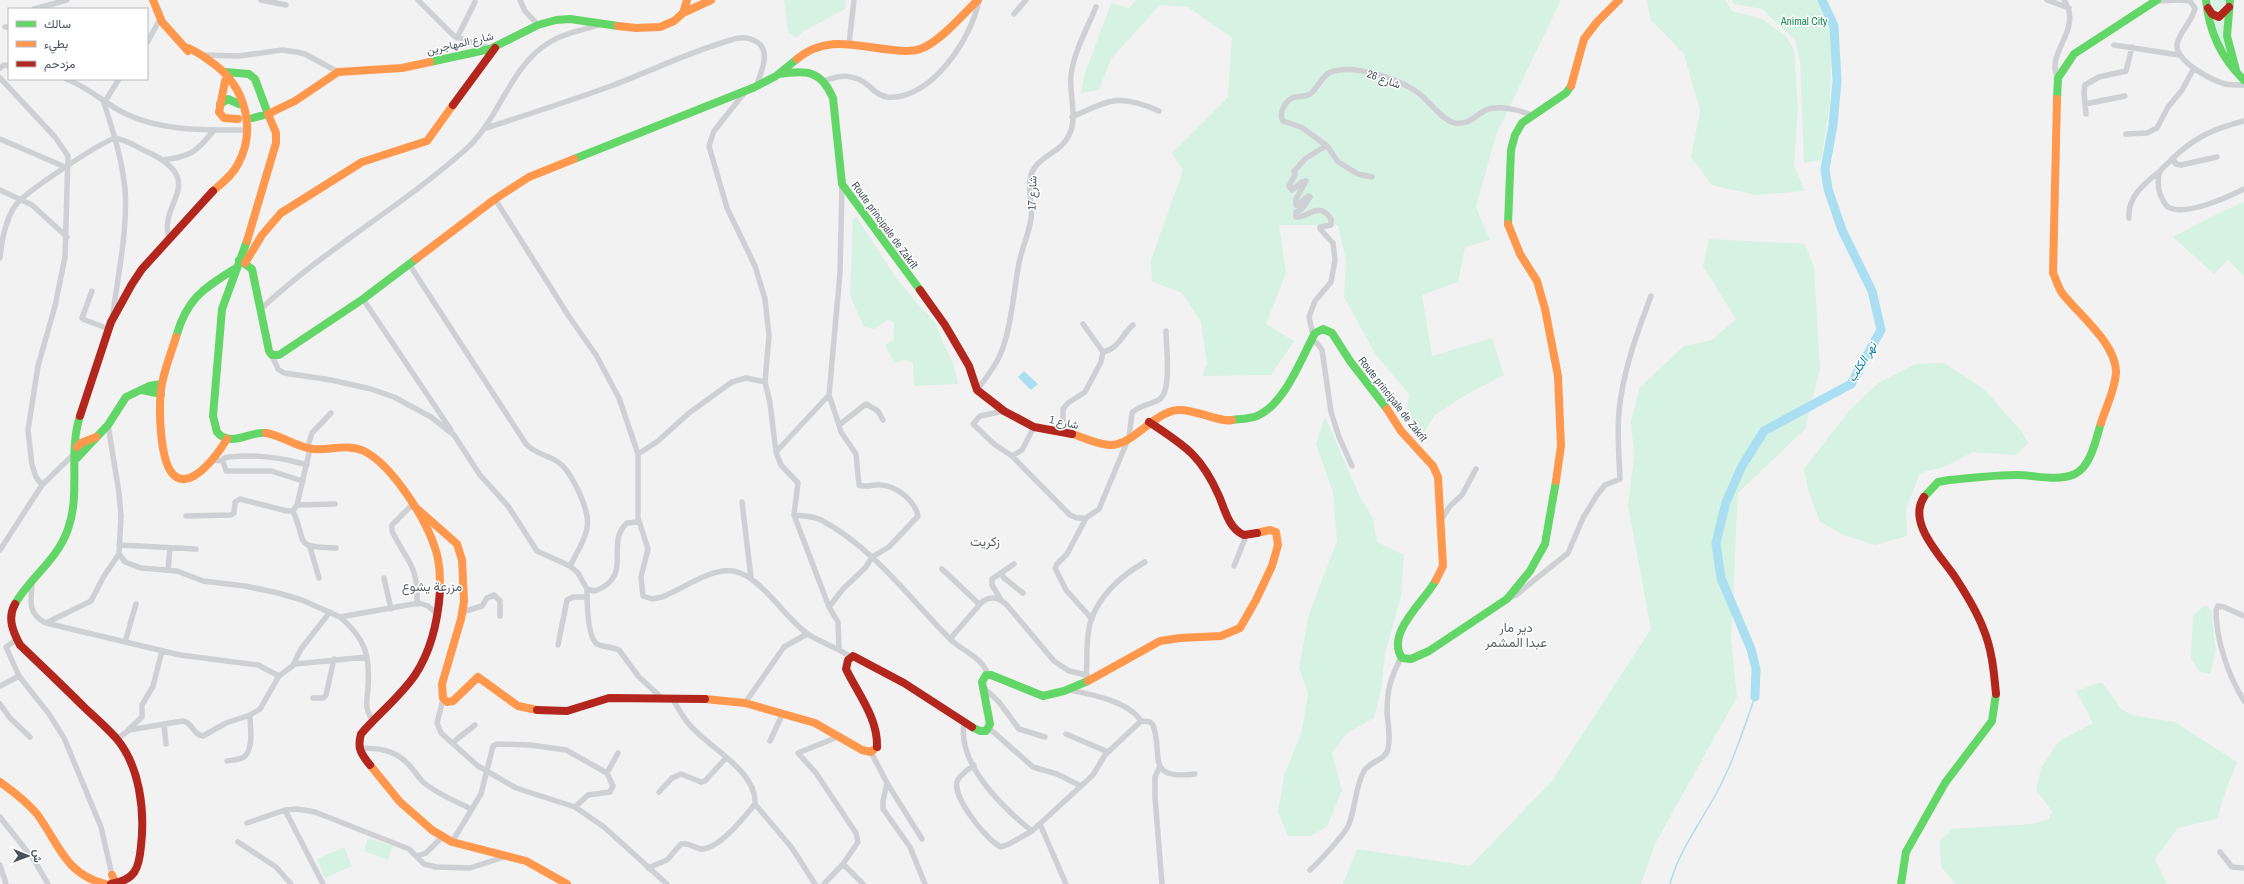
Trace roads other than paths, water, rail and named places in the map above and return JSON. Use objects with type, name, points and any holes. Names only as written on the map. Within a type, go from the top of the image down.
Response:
[{"type":"main road","points":[[153,0],[160,19],[168,31],[191,54],[225,81],[239,104],[244,130],[242,141],[233,163],[211,189],[208,196]]},
{"type":"main road","points":[[683,13],[688,0],[699,5]]},
{"type":"main road","name":"شارع المهاجرين","points":[[253,118],[268,114],[295,101],[338,72],[402,68],[493,48],[538,25],[556,20],[570,19],[636,28],[660,27],[674,21],[683,13],[711,0]]},
{"type":"main road","points":[[242,262],[252,269],[262,308],[267,341],[272,355],[284,352],[363,299],[495,199],[529,177],[546,169],[745,92],[779,74],[792,62],[816,47],[825,44],[849,44],[892,49],[920,49],[978,0]]},
{"type":"main road","points":[[1401,657],[1408,660],[1416,658],[1507,599],[1530,571],[1545,544],[1552,518],[1561,446],[1558,376],[1548,332],[1545,309],[1537,281],[1520,254],[1507,221],[1508,171],[1513,141],[1522,124],[1566,94],[1573,83],[1584,39],[1597,22],[1619,0]]},
{"type":"main road","points":[[1901,884],[1906,852],[1945,783],[1992,721],[1996,695],[1995,669],[1983,628],[1957,580],[1928,542],[1918,515],[1921,502],[1930,489],[1938,482],[1949,480],[2016,475],[2059,478],[2075,474],[2083,467],[2092,451],[2116,376],[2113,358],[2106,344],[2076,307],[2060,292],[2053,274],[2058,78],[2074,54],[2156,0]]},
{"type":"main road","points":[[2206,1],[2210,13],[2216,17],[2224,14],[2230,4]]},
{"type":"main road","points":[[2206,1],[2209,21],[2225,61],[2244,80]]},
{"type":"main road","points":[[2230,4],[2227,40],[2238,74]]},
{"type":"main road","points":[[111,884],[116,884],[130,877],[136,870],[140,858],[142,838],[140,789],[131,764],[116,739],[37,663],[16,640],[11,622],[12,610],[16,601],[32,581],[53,559],[68,530],[72,515],[78,421],[110,326],[132,284],[169,238],[208,196],[215,192],[225,182],[238,165],[244,151],[248,137],[248,122],[244,103],[239,91],[225,72],[202,55],[185,47]]},
{"type":"main road","points":[[224,438],[211,460],[193,478],[183,479],[172,474],[168,466],[164,448],[161,384],[182,318],[188,307],[205,287],[236,268],[242,262],[281,213],[362,162],[427,141],[493,48]]},
{"type":"main road","points":[[779,74],[802,71],[824,81]]},
{"type":"main road","points":[[225,72],[247,74],[258,84],[276,133],[276,143],[242,262]]},
{"type":"main road","points":[[239,91],[240,84],[247,74]]},
{"type":"main road","points":[[225,81],[219,110],[222,117],[227,119],[238,119]]},
{"type":"main road","name":"Route principale de Zakrît","points":[[824,81],[833,98],[837,157],[842,184],[945,325],[966,361],[977,390]]},
{"type":"main road","points":[[220,104],[228,99],[239,104]]},
{"type":"main road","points":[[224,438],[215,429],[213,416],[222,309],[236,268]]},
{"type":"main road","name":"Route principale de Zakrît","points":[[1312,338],[1323,329],[1332,334],[1352,365],[1374,390],[1401,431],[1433,466],[1438,477],[1439,523],[1443,566],[1434,584],[1403,626],[1398,643],[1398,652],[1401,657]]},
{"type":"main road","points":[[413,505],[452,538],[460,549],[464,584],[462,612],[444,672],[441,694],[443,699],[447,702],[453,701],[478,677],[483,679],[518,706],[535,710],[567,711],[609,698],[746,703],[815,723],[862,750],[871,752],[877,747],[874,723],[868,708],[846,669],[845,664],[850,657],[856,657],[904,683],[964,724],[980,731],[986,731],[989,728],[983,677],[988,674],[1043,696],[1068,690],[1086,678],[1158,641],[1216,638],[1240,628],[1261,588],[1278,541],[1278,535],[1272,530],[1267,529],[1246,536],[1238,533],[1233,528],[1210,477],[1196,457],[1184,445],[1149,422],[1163,414],[1177,410],[1197,411],[1229,421],[1256,416],[1264,412],[1271,407],[1291,381],[1312,338]]},
{"type":"main road","points":[[77,452],[97,437],[108,425],[122,401],[131,394],[161,384]]},
{"type":"main road","points":[[142,390],[161,394]]},
{"type":"main road","name":"شارع 1","points":[[977,390],[1004,411],[1034,426],[1063,432],[1110,445],[1121,443],[1149,422]]},
{"type":"main road","points":[[224,438],[249,434],[268,434],[308,449],[346,447],[367,452],[388,472],[413,505],[437,554],[439,573],[437,614],[429,644],[420,666],[411,679],[373,720],[360,737],[358,748],[369,766],[400,802],[442,837],[452,842],[526,861],[566,884]]},
{"type":"main road","points":[[0,782],[30,805],[77,873],[86,880],[106,884],[112,874]]},
{"type":"main road","points":[[112,874],[116,884]]},
{"type":"street","points":[[38,8],[67,0]]},
{"type":"street","points":[[261,0],[286,5]]},
{"type":"street","points":[[418,0],[457,38],[493,48]]},
{"type":"street","points":[[520,0],[525,11],[538,25]]},
{"type":"street","points":[[849,44],[854,0]]},
{"type":"street","points":[[824,81],[838,76],[852,77],[864,82],[885,97],[898,97],[912,91],[936,78],[952,60],[972,20],[978,0]]},
{"type":"street","points":[[1014,14],[1026,0]]},
{"type":"street","points":[[2046,0],[2069,8]]},
{"type":"street","points":[[2058,78],[2054,69],[2070,18],[2069,8],[2064,0]]},
{"type":"street","points":[[2156,0],[2190,1],[2195,8],[2179,37],[2177,51],[2179,55],[2194,68],[2222,82],[2244,85]]},
{"type":"street","points":[[457,38],[475,2]]},
{"type":"street","name":"شارع 17","points":[[977,390],[996,363],[1004,345],[1021,254],[1031,218],[1030,179],[1033,170],[1039,161],[1063,143],[1069,136],[1072,117],[1069,88],[1071,73],[1076,53],[1096,7]]},
{"type":"street","points":[[148,41],[160,19]]},
{"type":"street","points":[[262,308],[305,270],[440,172],[475,142],[487,128],[506,92],[526,64],[538,51],[550,42],[563,36],[606,23]]},
{"type":"street","points":[[487,128],[568,102],[684,56],[740,38],[756,41],[763,48],[763,66],[755,87]]},
{"type":"street","points":[[2114,45],[2179,55]]},
{"type":"street","points":[[2086,114],[2084,93],[2086,85],[2099,77],[2126,71],[2128,68],[2132,47]]},
{"type":"street","points":[[202,55],[239,56],[282,50],[305,54],[338,72]]},
{"type":"street","points":[[2126,134],[2147,132],[2157,128],[2168,107],[2182,90],[2194,68]]},
{"type":"street","name":"شارع 26","points":[[1372,177],[1358,174],[1338,162],[1326,146],[1302,127],[1285,122],[1281,116],[1287,101],[1291,98],[1309,94],[1329,72],[1370,72],[1419,94],[1454,123],[1469,122],[1483,112],[1503,108],[1533,116]]},
{"type":"street","points":[[0,78],[66,151],[68,156],[66,166],[67,237],[59,292],[39,361],[29,418],[29,454],[34,474],[42,485]]},
{"type":"street","points":[[68,80],[77,84],[104,103],[134,118],[151,123],[170,127],[214,130],[244,130]]},
{"type":"street","points":[[104,103],[118,80]]},
{"type":"street","points":[[745,92],[714,131],[709,146],[727,208],[755,266],[765,299],[769,335],[765,382],[770,403],[776,452],[781,465],[798,483],[794,515],[829,607],[838,622],[839,649]]},
{"type":"street","points":[[2085,104],[2125,96]]},
{"type":"street","points":[[1072,117],[1117,99],[1143,104],[1159,111]]},
{"type":"street","points":[[92,291],[82,318],[84,320],[110,326],[122,251],[125,202],[124,178],[116,138],[104,103]]},
{"type":"street","points":[[2129,218],[2128,210],[2132,199],[2199,136],[2244,121]]},
{"type":"street","points":[[162,160],[189,155],[201,146],[214,130]]},
{"type":"street","points":[[0,258],[5,229],[12,211],[20,199],[66,166],[116,138]]},
{"type":"street","points":[[116,138],[171,165],[178,184],[176,200],[168,224],[169,238]]},
{"type":"street","points":[[0,139],[66,166]]},
{"type":"street","points":[[1326,146],[1300,163],[1294,171],[1295,175],[1289,186],[1292,190],[1302,182],[1306,181],[1296,199],[1296,205],[1308,196],[1310,197],[1302,209],[1296,212],[1296,217],[1317,210],[1331,219],[1330,226],[1320,228],[1321,232],[1333,243],[1336,260],[1331,282],[1315,301],[1309,318],[1312,338],[1322,350],[1331,412],[1339,437],[1352,466]]},
{"type":"street","points":[[2173,159],[2176,164],[2181,165],[2217,157]]},
{"type":"street","points":[[2161,171],[2159,192],[2165,204],[2172,208],[2202,206],[2244,189]]},
{"type":"street","points":[[829,607],[843,589],[859,575],[872,557],[897,539],[918,516],[917,510],[902,493],[891,487],[883,485],[859,485],[856,454],[841,432],[829,395],[840,273],[842,184]]},
{"type":"street","points":[[0,190],[32,205],[67,237]]},
{"type":"street","points":[[495,199],[568,315],[607,372],[619,398],[638,454],[638,522],[648,549],[641,584],[643,596],[652,599],[723,571],[738,571],[751,578],[807,634],[839,649],[850,657]]},
{"type":"street","points":[[409,264],[526,444],[539,454],[557,461],[570,475],[584,502],[589,521],[585,536],[570,566]]},
{"type":"street","points":[[1507,599],[1516,595],[1568,553],[1583,518],[1597,495],[1605,485],[1620,479],[1618,445],[1623,386],[1636,337],[1651,296]]},
{"type":"street","points":[[363,299],[480,475],[512,510],[537,551],[570,566],[578,574],[587,589],[589,622],[594,641],[600,645],[619,650],[639,677],[664,700]]},
{"type":"street","points":[[1083,324],[1103,352]]},
{"type":"street","points":[[1103,352],[1108,351],[1121,342],[1126,331],[1133,325]]},
{"type":"street","points":[[1092,619],[1066,590],[1055,568],[1067,554],[1086,518],[1100,509],[1129,437],[1132,413],[1160,399],[1166,388],[1166,331]]},
{"type":"street","points":[[1063,432],[1063,409],[1068,403],[1085,392],[1098,369],[1103,352]]},
{"type":"street","points":[[272,355],[278,369],[284,373],[344,382],[394,397],[431,418],[454,435]]},
{"type":"street","points":[[638,454],[658,441],[689,413],[732,382],[746,378],[765,382]]},
{"type":"street","points":[[776,452],[829,395]]},
{"type":"street","points":[[839,425],[866,404],[878,411],[883,420]]},
{"type":"street","points":[[1004,411],[980,416],[973,424],[994,444],[1012,456],[1070,515],[1077,518],[1086,518]]},
{"type":"street","points":[[293,511],[297,505],[307,465],[308,449],[312,433],[331,412]]},
{"type":"street","points":[[108,425],[119,493],[121,516],[119,554],[124,562],[135,567],[177,571],[203,581],[245,586],[289,596],[340,617],[362,641],[367,657],[366,706],[373,720]]},
{"type":"street","points":[[1012,456],[1022,450],[1034,426]]},
{"type":"street","points":[[0,550],[42,485],[77,452]]},
{"type":"street","points":[[211,460],[223,461],[224,458],[229,457],[262,455],[278,457],[307,465]]},
{"type":"street","points":[[223,461],[226,471],[271,471],[303,481]]},
{"type":"street","points":[[1439,523],[1450,506],[1462,495],[1476,469]]},
{"type":"street","points":[[186,516],[231,515],[234,513],[235,502],[240,499],[287,511],[293,511]]},
{"type":"street","points":[[742,502],[751,578]]},
{"type":"street","points":[[297,505],[335,504]]},
{"type":"street","points":[[413,505],[392,525],[392,531],[415,570],[418,588],[417,604]]},
{"type":"street","points":[[293,511],[299,525],[301,539],[310,547],[319,578]]},
{"type":"street","points":[[794,515],[820,519],[852,540],[872,557],[919,603],[950,639],[981,662],[986,668],[988,674]]},
{"type":"street","points":[[587,589],[595,591],[613,580],[617,572],[618,544],[622,530],[627,523],[638,522]]},
{"type":"street","points":[[1234,566],[1246,536]]},
{"type":"street","points":[[119,545],[196,549]]},
{"type":"street","points":[[310,547],[336,548]]},
{"type":"street","points":[[168,570],[170,548]]},
{"type":"street","points":[[46,623],[91,600],[104,576],[119,554]]},
{"type":"street","points":[[1014,564],[992,579],[992,585],[1001,600],[1054,661],[1069,671],[1086,678],[1092,619],[1114,584],[1130,571],[1145,562]]},
{"type":"street","points":[[942,569],[979,604]]},
{"type":"street","points":[[1001,573],[1004,578],[1023,593]]},
{"type":"street","points":[[384,578],[391,609]]},
{"type":"street","points":[[32,581],[31,609],[35,616],[46,623],[162,651],[216,661],[258,665],[279,676]]},
{"type":"street","points":[[462,612],[482,606],[487,598],[494,594],[500,601],[500,616]]},
{"type":"street","points":[[558,645],[567,600],[573,597],[587,597]]},
{"type":"street","points":[[950,639],[979,604],[988,598],[1001,600]]},
{"type":"street","points":[[125,642],[136,604]]},
{"type":"street","points":[[340,617],[417,604],[426,605],[437,614]]},
{"type":"street","points":[[2244,616],[2224,607],[2218,606],[2216,610],[2221,643],[2228,668],[2244,701]]},
{"type":"street","points":[[127,731],[164,724],[187,722],[197,734],[202,736],[226,723],[250,715],[261,708],[279,676],[293,665],[301,649],[330,612]]},
{"type":"street","points":[[746,703],[784,647],[807,634]]},
{"type":"street","points":[[16,640],[3,648],[19,676],[49,714],[64,738],[101,827],[112,874]]},
{"type":"street","points":[[116,739],[142,717],[142,705],[153,686],[162,651]]},
{"type":"street","points":[[293,665],[334,659],[367,657]]},
{"type":"street","points":[[1310,870],[1322,860],[1349,825],[1356,791],[1364,771],[1370,763],[1380,759],[1388,750],[1390,731],[1387,713],[1389,682],[1401,657]]},
{"type":"street","points":[[313,698],[322,698],[326,695],[334,659]]},
{"type":"street","points":[[0,686],[19,676]]},
{"type":"street","points":[[983,687],[999,702],[1019,729],[1045,737]]},
{"type":"street","points":[[1068,690],[1102,697],[1131,712],[1141,721],[1150,722],[1153,725],[1160,766],[1164,771],[1174,775],[1195,774]]},
{"type":"street","points":[[443,699],[437,723],[441,733],[452,743],[488,772],[516,788],[575,807],[604,827],[648,868],[668,884]]},
{"type":"street","points":[[673,700],[688,723],[726,759],[740,769],[754,790],[755,804],[792,848],[815,884]]},
{"type":"street","points":[[0,704],[10,718],[30,738]]},
{"type":"street","points":[[770,740],[783,713]]},
{"type":"street","points":[[227,761],[242,758],[246,754],[251,736],[250,715]]},
{"type":"street","points":[[974,765],[959,778],[956,788],[961,801],[977,824],[996,845],[1001,847],[1010,844],[1032,831],[1040,824],[1093,776],[1108,752],[1141,721]]},
{"type":"street","points":[[164,724],[166,744]]},
{"type":"street","points":[[964,724],[962,735],[974,765],[988,790],[1032,831]]},
{"type":"street","points":[[452,743],[475,725]]},
{"type":"street","points":[[989,728],[1033,767],[1057,774],[1082,786]]},
{"type":"street","points":[[1066,734],[1108,752]]},
{"type":"street","points":[[824,884],[843,864],[858,842],[856,833],[816,773],[798,753],[840,736]]},
{"type":"street","points":[[452,842],[481,794],[488,772],[493,746],[504,744],[530,744],[561,749],[607,774],[613,786],[610,792],[588,795],[575,807]]},
{"type":"street","points":[[358,748],[382,749],[398,755],[409,764],[422,781],[437,792],[471,810]]},
{"type":"street","points":[[871,752],[922,840]]},
{"type":"street","points":[[607,774],[618,753]]},
{"type":"street","points":[[659,792],[672,778],[681,774],[701,782],[705,781],[726,759]]},
{"type":"street","points":[[1160,766],[1155,777],[1155,797],[1162,884]]},
{"type":"street","points":[[887,782],[883,809],[910,847],[925,884]]},
{"type":"street","points":[[648,868],[667,860],[681,844],[689,843],[700,849],[710,846],[737,826],[755,804]]},
{"type":"street","points":[[246,823],[285,810],[297,809],[315,812],[347,826],[404,847],[428,865],[462,869],[478,866],[507,856]]},
{"type":"street","points":[[285,810],[323,884]]},
{"type":"street","points":[[0,818],[34,860],[48,884]]},
{"type":"street","points":[[1040,824],[1066,884]]},
{"type":"street","points":[[417,856],[426,852],[442,837]]},
{"type":"street","points":[[238,842],[276,867],[291,884]]},
{"type":"street","points":[[2220,852],[2232,867],[2244,868]]},
{"type":"street","points":[[843,864],[863,884]]},
{"type":"street","points":[[0,865],[6,884]]},
{"type":"water","points":[[1024,371],[1038,384],[1031,390],[1018,377]]},
{"type":"waterway","name":"نهر الكلب","points":[[1755,697],[1756,669],[1751,649],[1721,578],[1716,543],[1726,502],[1742,466],[1764,431],[1851,384],[1881,330],[1872,291],[1842,230],[1828,189],[1825,169],[1833,125],[1837,81],[1834,26],[1822,0]]},
{"type":"waterway","points":[[1670,884],[1684,849],[1728,770],[1755,697]]},
{"type":"district","name":"زكريت","points":[[985,541]]},
{"type":"district","name":"مزرعة يشوع","points":[[432,586]]},
{"type":"district","name":"دير مار عبدا المشمر","points":[[1516,634]]},
{"type":"park label","name":"Animal City","points":[[1804,21]]}]
